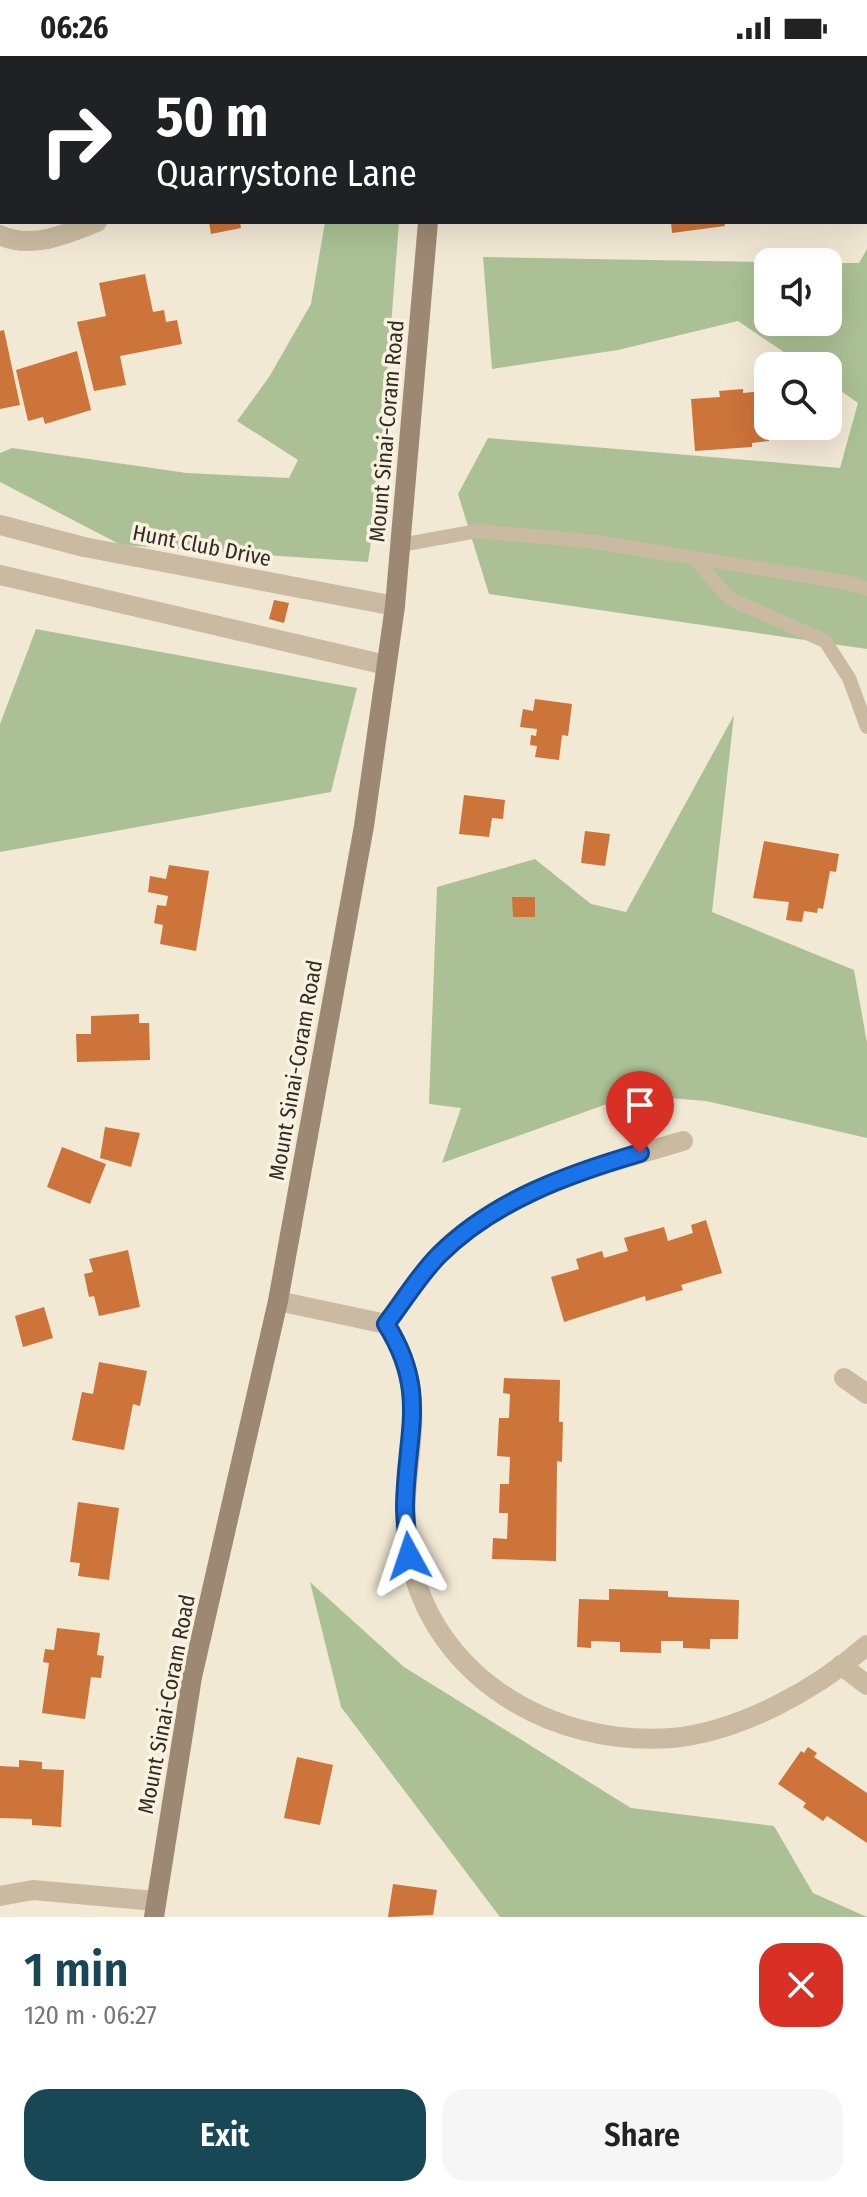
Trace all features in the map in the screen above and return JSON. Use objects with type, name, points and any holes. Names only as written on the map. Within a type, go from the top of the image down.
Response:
[{"type":"main road","name":"Mount Sinai-Coram Road","points":[[154,1909],[192,1677],[278,1301],[364,826],[395,606],[428,224]]},
{"type":"street","points":[[0,235],[19,243],[63,235],[92,224]]},
{"type":"street","name":"Hunt Club Drive","points":[[0,525],[84,547],[395,606]]},
{"type":"street","points":[[0,575],[386,665]]},
{"type":"street","points":[[386,1324],[439,1256],[495,1211],[552,1182],[683,1141]]},
{"type":"street","points":[[278,1301],[386,1324]]},
{"type":"street","points":[[386,1324],[409,1369],[413,1399],[405,1507],[409,1556],[437,1627],[475,1675],[506,1698],[548,1721],[587,1734],[674,1737],[712,1730],[757,1713],[841,1665],[867,1645]]},
{"type":"street","points":[[844,1378],[867,1394]]},
{"type":"street","points":[[841,1665],[867,1685]]},
{"type":"street","points":[[0,1896],[33,1890],[154,1909]]},
{"type":"lane","points":[[401,545],[477,531],[597,542],[867,589]]},
{"type":"lane","points":[[694,558],[730,599],[825,641],[849,678],[867,727]]},
{"type":"green space","points":[[325,224],[399,224],[378,495],[368,562],[121,545],[0,482],[0,453],[12,448],[187,473],[289,478],[298,460],[237,421],[269,377],[311,304]]},
{"type":"green space","points":[[867,249],[867,649],[489,594],[458,494],[488,438],[840,468],[858,403],[842,392],[842,352],[783,352],[760,336],[842,336],[842,263],[859,263]]},
{"type":"green space","points":[[483,257],[754,262],[754,332],[738,321],[618,350],[492,369]]},
{"type":"green space","points":[[36,629],[357,688],[331,792],[0,852],[0,724]]},
{"type":"green space","points":[[734,715],[712,912],[854,970],[867,1043],[867,1138],[706,1101],[632,1095],[442,1163],[461,1108],[429,1104],[437,887],[535,859],[591,904],[626,912]]},
{"type":"green space","points":[[310,1582],[404,1667],[631,1808],[774,1826],[813,1893],[867,1917],[500,1917],[341,1707]]},
{"type":"building","points":[[209,224],[240,224],[241,228],[211,234]]},
{"type":"building","points":[[671,224],[725,226],[672,233]]},
{"type":"building","points":[[145,274],[153,312],[164,310],[166,322],[177,320],[182,344],[120,356],[126,385],[94,391],[77,322],[106,316],[99,283]]},
{"type":"building","points":[[4,330],[20,405],[0,409],[0,331]]},
{"type":"building","points":[[77,351],[91,410],[45,424],[43,417],[28,421],[16,370]]},
{"type":"building","points":[[743,389],[743,393],[754,392],[754,440],[769,441],[752,443],[752,447],[695,451],[691,399],[720,397],[719,391]]},
{"type":"building","points":[[274,600],[289,603],[284,623],[269,619]]},
{"type":"building","points":[[535,699],[572,704],[568,736],[562,735],[559,760],[535,757],[537,746],[530,745],[531,735],[536,736],[537,729],[520,727],[523,709],[533,711]]},
{"type":"building","points":[[464,795],[505,800],[503,819],[492,818],[489,837],[459,834]]},
{"type":"building","points":[[585,831],[610,834],[605,866],[581,863]]},
{"type":"building","points":[[764,841],[839,854],[836,872],[830,871],[823,909],[818,908],[817,913],[804,911],[802,922],[786,920],[789,902],[753,898]]},
{"type":"building","points":[[169,865],[209,871],[196,951],[160,944],[163,925],[154,923],[157,905],[166,906],[168,896],[148,892],[150,876],[166,879]]},
{"type":"building","points":[[512,897],[535,897],[535,917],[513,917]]},
{"type":"building","points":[[139,1014],[139,1023],[149,1023],[150,1060],[77,1062],[76,1034],[91,1034],[91,1016]]},
{"type":"building","points":[[105,1127],[140,1133],[131,1167],[100,1158]]},
{"type":"building","points":[[62,1147],[106,1164],[90,1204],[47,1187]]},
{"type":"building","points":[[706,1220],[722,1273],[681,1285],[683,1290],[646,1301],[645,1296],[564,1322],[551,1277],[579,1269],[576,1259],[602,1251],[604,1258],[628,1251],[624,1238],[664,1227],[668,1241],[693,1233],[691,1225]]},
{"type":"building","points":[[128,1250],[140,1307],[99,1316],[94,1296],[89,1297],[84,1274],[93,1272],[89,1259]]},
{"type":"building","points":[[44,1307],[53,1338],[23,1347],[15,1316]]},
{"type":"building","points":[[99,1362],[147,1371],[140,1406],[133,1404],[124,1450],[72,1440],[82,1392],[93,1394]]},
{"type":"building","points":[[504,1378],[560,1380],[559,1422],[563,1422],[562,1462],[557,1461],[556,1561],[492,1559],[493,1538],[507,1539],[508,1513],[499,1513],[500,1484],[509,1484],[510,1457],[497,1456],[499,1418],[509,1418],[510,1394],[503,1393]]},
{"type":"building","points":[[78,1502],[119,1508],[109,1580],[78,1576],[80,1563],[70,1562]]},
{"type":"building","points":[[609,1589],[668,1591],[668,1597],[739,1600],[738,1639],[710,1639],[710,1649],[683,1648],[683,1641],[661,1641],[661,1653],[620,1652],[620,1642],[591,1641],[591,1648],[577,1647],[579,1599],[609,1600]]},
{"type":"building","points":[[57,1628],[100,1633],[97,1655],[104,1656],[101,1678],[91,1677],[85,1719],[42,1713],[49,1663],[43,1662],[45,1649],[54,1650]]},
{"type":"building","points":[[808,1747],[817,1753],[814,1757],[867,1793],[867,1843],[827,1816],[823,1821],[803,1807],[806,1803],[778,1784],[801,1751],[804,1753]]},
{"type":"building","points":[[297,1757],[333,1765],[320,1825],[284,1818]]},
{"type":"building","points":[[19,1760],[42,1762],[42,1769],[64,1770],[61,1827],[32,1825],[32,1819],[0,1818],[0,1766],[19,1767]]},
{"type":"building","points":[[393,1884],[437,1890],[433,1915],[388,1917]]},
{"type":"route","points":[[409,1556],[405,1507],[413,1399],[409,1369],[400,1345],[386,1324],[439,1256],[495,1211],[552,1182],[640,1153]]}]
